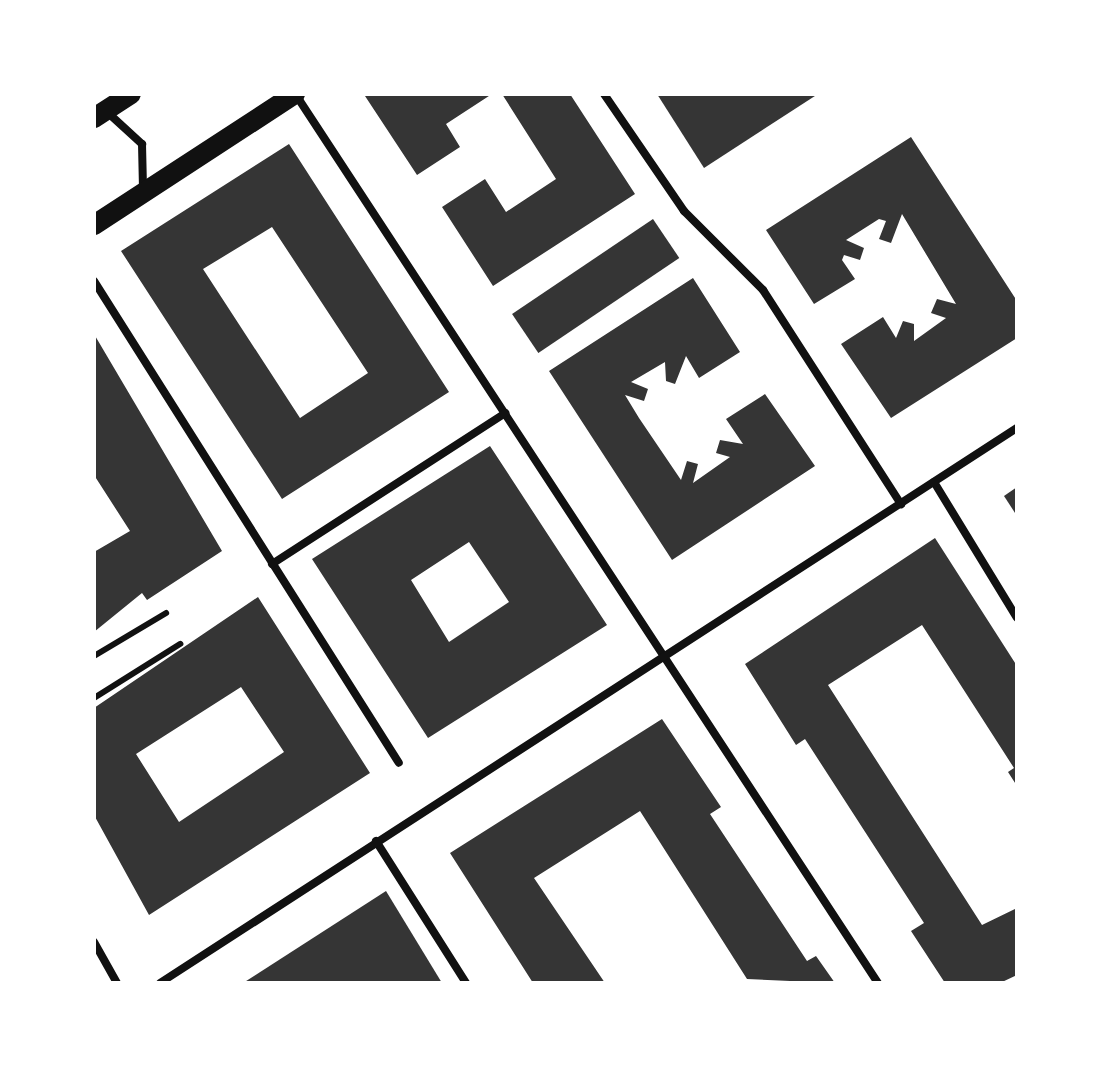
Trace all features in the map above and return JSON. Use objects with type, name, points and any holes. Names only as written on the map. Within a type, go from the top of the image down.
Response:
[{"type":"main road","points":[[100,115],[131,94]]},
{"type":"main road","points":[[94,225],[295,94]]},
{"type":"street","points":[[295,94],[878,983]]},
{"type":"street","points":[[604,94],[684,211],[763,290],[901,504]]},
{"type":"street","points":[[100,115],[142,144],[142,193]]},
{"type":"street","points":[[94,281],[399,763]]},
{"type":"street","points":[[272,564],[505,413]]},
{"type":"street","points":[[160,983],[1017,428]]},
{"type":"street","points":[[934,482],[1017,618]]},
{"type":"street","points":[[376,841],[466,983]]},
{"type":"street","points":[[94,942],[117,983]]},
{"type":"lane","points":[[94,656],[166,613]]},
{"type":"lane","points":[[94,698],[180,644]]},
{"type":"building","points":[[492,94],[446,124],[460,147],[417,175],[365,96]]},
{"type":"building","points":[[502,94],[570,94],[635,194],[493,286],[442,207],[485,179],[506,212],[556,179]]},
{"type":"building","points":[[657,94],[818,94],[704,168]]},
{"type":"building","points":[[911,137],[1017,301],[1017,338],[891,418],[841,344],[883,317],[896,338],[903,321],[914,324],[914,341],[946,318],[931,313],[937,299],[956,304],[902,214],[891,243],[879,239],[886,221],[879,219],[846,240],[864,248],[860,260],[844,255],[842,260],[855,279],[814,304],[766,230]]},
{"type":"building","points":[[289,144],[449,392],[282,499],[121,251]],"holes":[[[272,227],[368,373],[300,418],[203,269]]]},
{"type":"building","points":[[653,219],[679,258],[538,353],[512,314]]},
{"type":"building","points":[[693,278],[740,352],[699,378],[686,356],[675,384],[666,381],[665,362],[631,382],[648,389],[644,401],[625,395],[639,418],[681,480],[687,461],[698,464],[693,483],[730,457],[716,453],[720,440],[743,444],[726,419],[765,394],[815,466],[672,560],[549,371]]},
{"type":"building","points":[[94,334],[222,551],[147,600],[142,593],[94,632],[94,552],[130,531],[94,475]]},
{"type":"building","points":[[490,446],[607,625],[428,738],[312,559]],"holes":[[[469,542],[509,602],[449,642],[411,580]]]},
{"type":"building","points":[[1017,487],[1017,516],[1004,496]]},
{"type":"building","points":[[935,538],[1017,666],[1017,786],[1008,772],[1014,768],[922,625],[828,685],[982,925],[1017,908],[1017,975],[1000,983],[945,983],[911,931],[924,923],[805,739],[796,745],[745,664]]},
{"type":"building","points":[[258,597],[370,773],[149,915],[94,815],[94,708]],"holes":[[[241,687],[284,752],[179,822],[136,754]]]},
{"type":"building","points":[[662,719],[721,807],[710,814],[807,961],[816,956],[835,983],[747,979],[640,811],[534,878],[605,983],[533,983],[450,853]]},
{"type":"building","points":[[386,891],[442,983],[243,983]]}]
